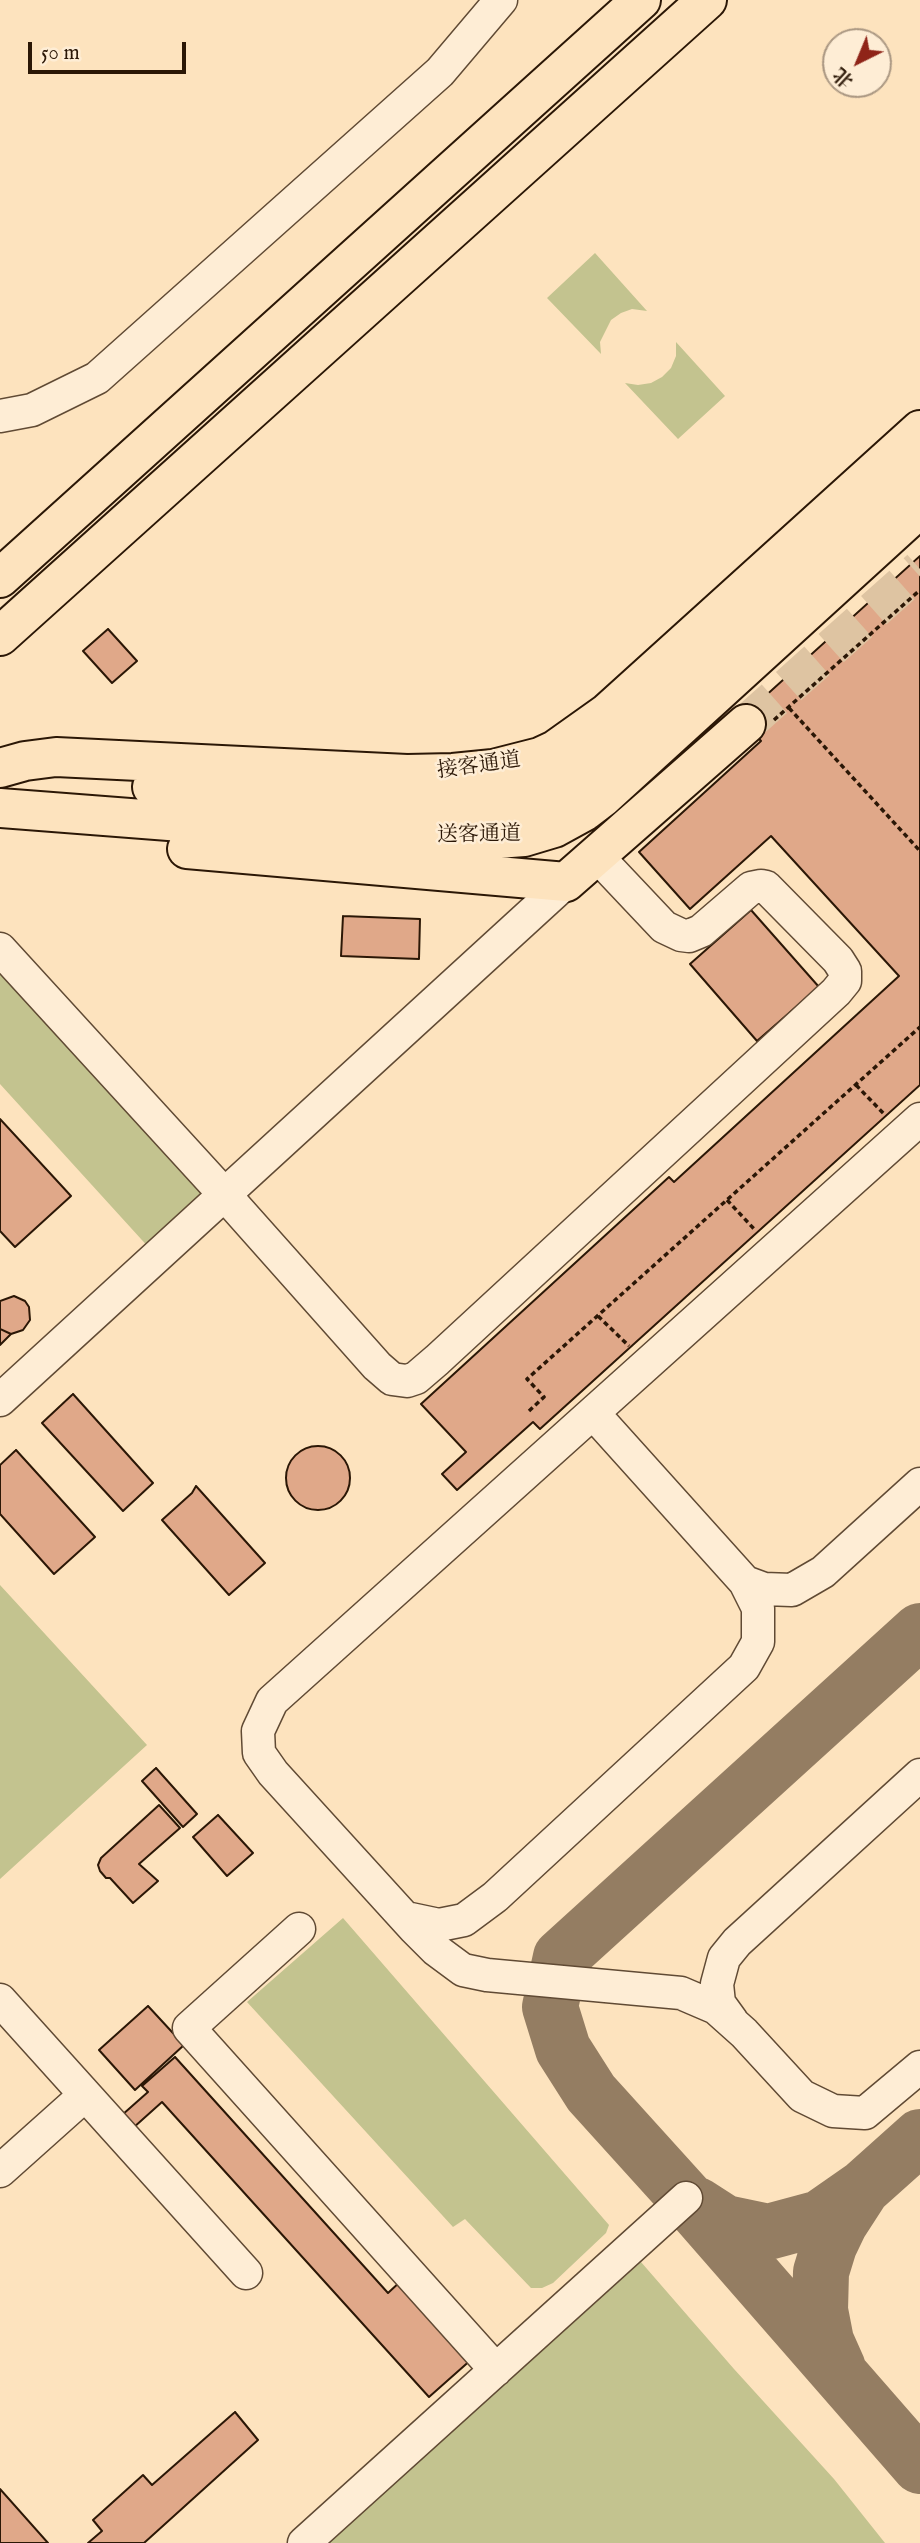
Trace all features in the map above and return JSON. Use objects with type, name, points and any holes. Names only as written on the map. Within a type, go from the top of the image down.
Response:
[{"type":"main road","points":[[0,578],[641,0]]},
{"type":"main road","points":[[0,636],[707,0]]},
{"type":"main road","name":"接客通道","points":[[0,768],[56,757],[453,774],[493,769],[540,757],[555,750],[607,712],[920,430]]},
{"type":"main road","name":"送客通道","points":[[0,808],[259,811],[467,807],[523,801],[564,782],[603,756],[920,471]]},
{"type":"main road","name":"送客通道","points":[[0,777],[483,840],[524,837],[568,822],[602,798],[920,508]]},
{"type":"main road","points":[[0,832],[566,882],[746,724]]},
{"type":"street","points":[[0,416],[32,410],[97,377],[440,72],[501,0]]},
{"type":"street","points":[[0,949],[225,1194],[386,1376],[400,1381],[413,1379],[437,1360],[844,983],[845,971],[838,960],[766,887],[751,888],[701,931],[681,935],[664,927],[596,855]]},
{"type":"street","points":[[0,1400],[566,882]]},
{"type":"street","points":[[920,1119],[272,1702],[258,1731],[259,1753],[273,1773],[405,1918],[436,1950],[463,1970],[487,1975],[681,1993],[716,2008],[802,2096],[833,2111],[865,2113],[920,2067]]},
{"type":"street","points":[[405,1918],[439,1924],[464,1920],[495,1897],[744,1667],[758,1642],[758,1608],[745,1581],[593,1413]]},
{"type":"street","points":[[745,1581],[764,1589],[792,1590],[823,1572],[920,1483]]},
{"type":"street","points":[[735,2025],[719,2003],[716,1984],[724,1958],[737,1942],[920,1775]]},
{"type":"street","points":[[299,1929],[189,2028],[496,2370]]},
{"type":"street","points":[[0,2000],[246,2273]]},
{"type":"street","points":[[0,2170],[85,2095]]},
{"type":"street","points":[[304,2543],[686,2198]]},
{"type":"path","points":[[789,707],[920,851]]},
{"type":"path","points":[[529,1410],[544,1397],[527,1379],[920,1027]]},
{"type":"path","points":[[856,1084],[886,1116]]},
{"type":"path","points":[[727,1200],[758,1233]]},
{"type":"path","points":[[598,1316],[631,1348]]},
{"type":"green space","points":[[595,253],[647,311],[632,309],[611,320],[600,342],[601,354],[547,298]]},
{"type":"green space","points":[[676,342],[725,396],[678,439],[625,383],[651,383],[662,377],[671,368],[676,356]]},
{"type":"green space","points":[[0,966],[208,1196],[151,1250],[0,1084]]},
{"type":"green space","points":[[0,1585],[147,1745],[0,1879]]},
{"type":"green space","points":[[343,1918],[609,2225],[606,2233],[553,2283],[542,2288],[531,2288],[465,2219],[453,2227],[247,2002]]},
{"type":"green space","points":[[641,2262],[834,2479],[885,2543],[328,2543]]},
{"type":"building","points":[[920,556],[920,1085],[540,1429],[533,1422],[457,1490],[442,1474],[466,1452],[421,1404],[669,1177],[674,1182],[899,976],[771,836],[690,909],[639,852],[761,741],[741,718]]},
{"type":"building","points":[[108,629],[137,661],[112,683],[83,651]]},
{"type":"building","points":[[751,910],[819,987],[757,1041],[690,964]]},
{"type":"building","points":[[343,916],[420,919],[419,959],[341,956]]},
{"type":"building","points":[[0,1119],[71,1196],[15,1247],[0,1231]]},
{"type":"building","points":[[14,1296],[25,1301],[29,1307],[30,1320],[23,1330],[11,1334],[0,1329],[0,1301]]},
{"type":"building","points":[[0,1329],[11,1334],[0,1345]]},
{"type":"building","points":[[73,1394],[153,1483],[123,1511],[42,1423]]},
{"type":"building","points":[[318,1446],[330,1448],[341,1455],[348,1466],[348,1490],[341,1501],[330,1508],[318,1510],[306,1508],[295,1501],[288,1490],[286,1478],[288,1466],[295,1455],[306,1448]]},
{"type":"building","points":[[16,1450],[95,1537],[54,1574],[0,1514],[0,1465]]},
{"type":"building","points":[[196,1486],[265,1563],[229,1595],[162,1520],[192,1493]]},
{"type":"building","points":[[156,1768],[197,1814],[183,1827],[142,1781]]},
{"type":"building","points":[[159,1805],[180,1828],[139,1864],[158,1881],[133,1903],[110,1878],[106,1878],[98,1865],[101,1858]]},
{"type":"building","points":[[218,1815],[253,1853],[227,1876],[193,1837]]},
{"type":"building","points":[[148,2006],[184,2045],[135,2090],[99,2050]]},
{"type":"building","points":[[175,2057],[388,2293],[402,2280],[473,2358],[429,2397],[162,2102],[133,2128],[122,2115],[148,2092],[142,2086]]},
{"type":"building","points":[[235,2412],[258,2440],[144,2543],[88,2543],[102,2531],[93,2520],[143,2475],[152,2485]]},
{"type":"building","points":[[0,2489],[48,2543],[0,2543]]},
{"type":"taxiway","points":[[920,1631],[561,1957],[550,2007],[563,2049],[591,2093],[920,2466]]},
{"type":"taxiway","points":[[697,2205],[725,2223],[768,2232],[820,2218],[863,2188],[920,2137]]},
{"type":"taxiway","points":[[838,2368],[826,2341],[820,2310],[821,2272],[840,2223],[862,2189]]},
{"type":"tunnel","points":[[746,724],[920,569]]}]
